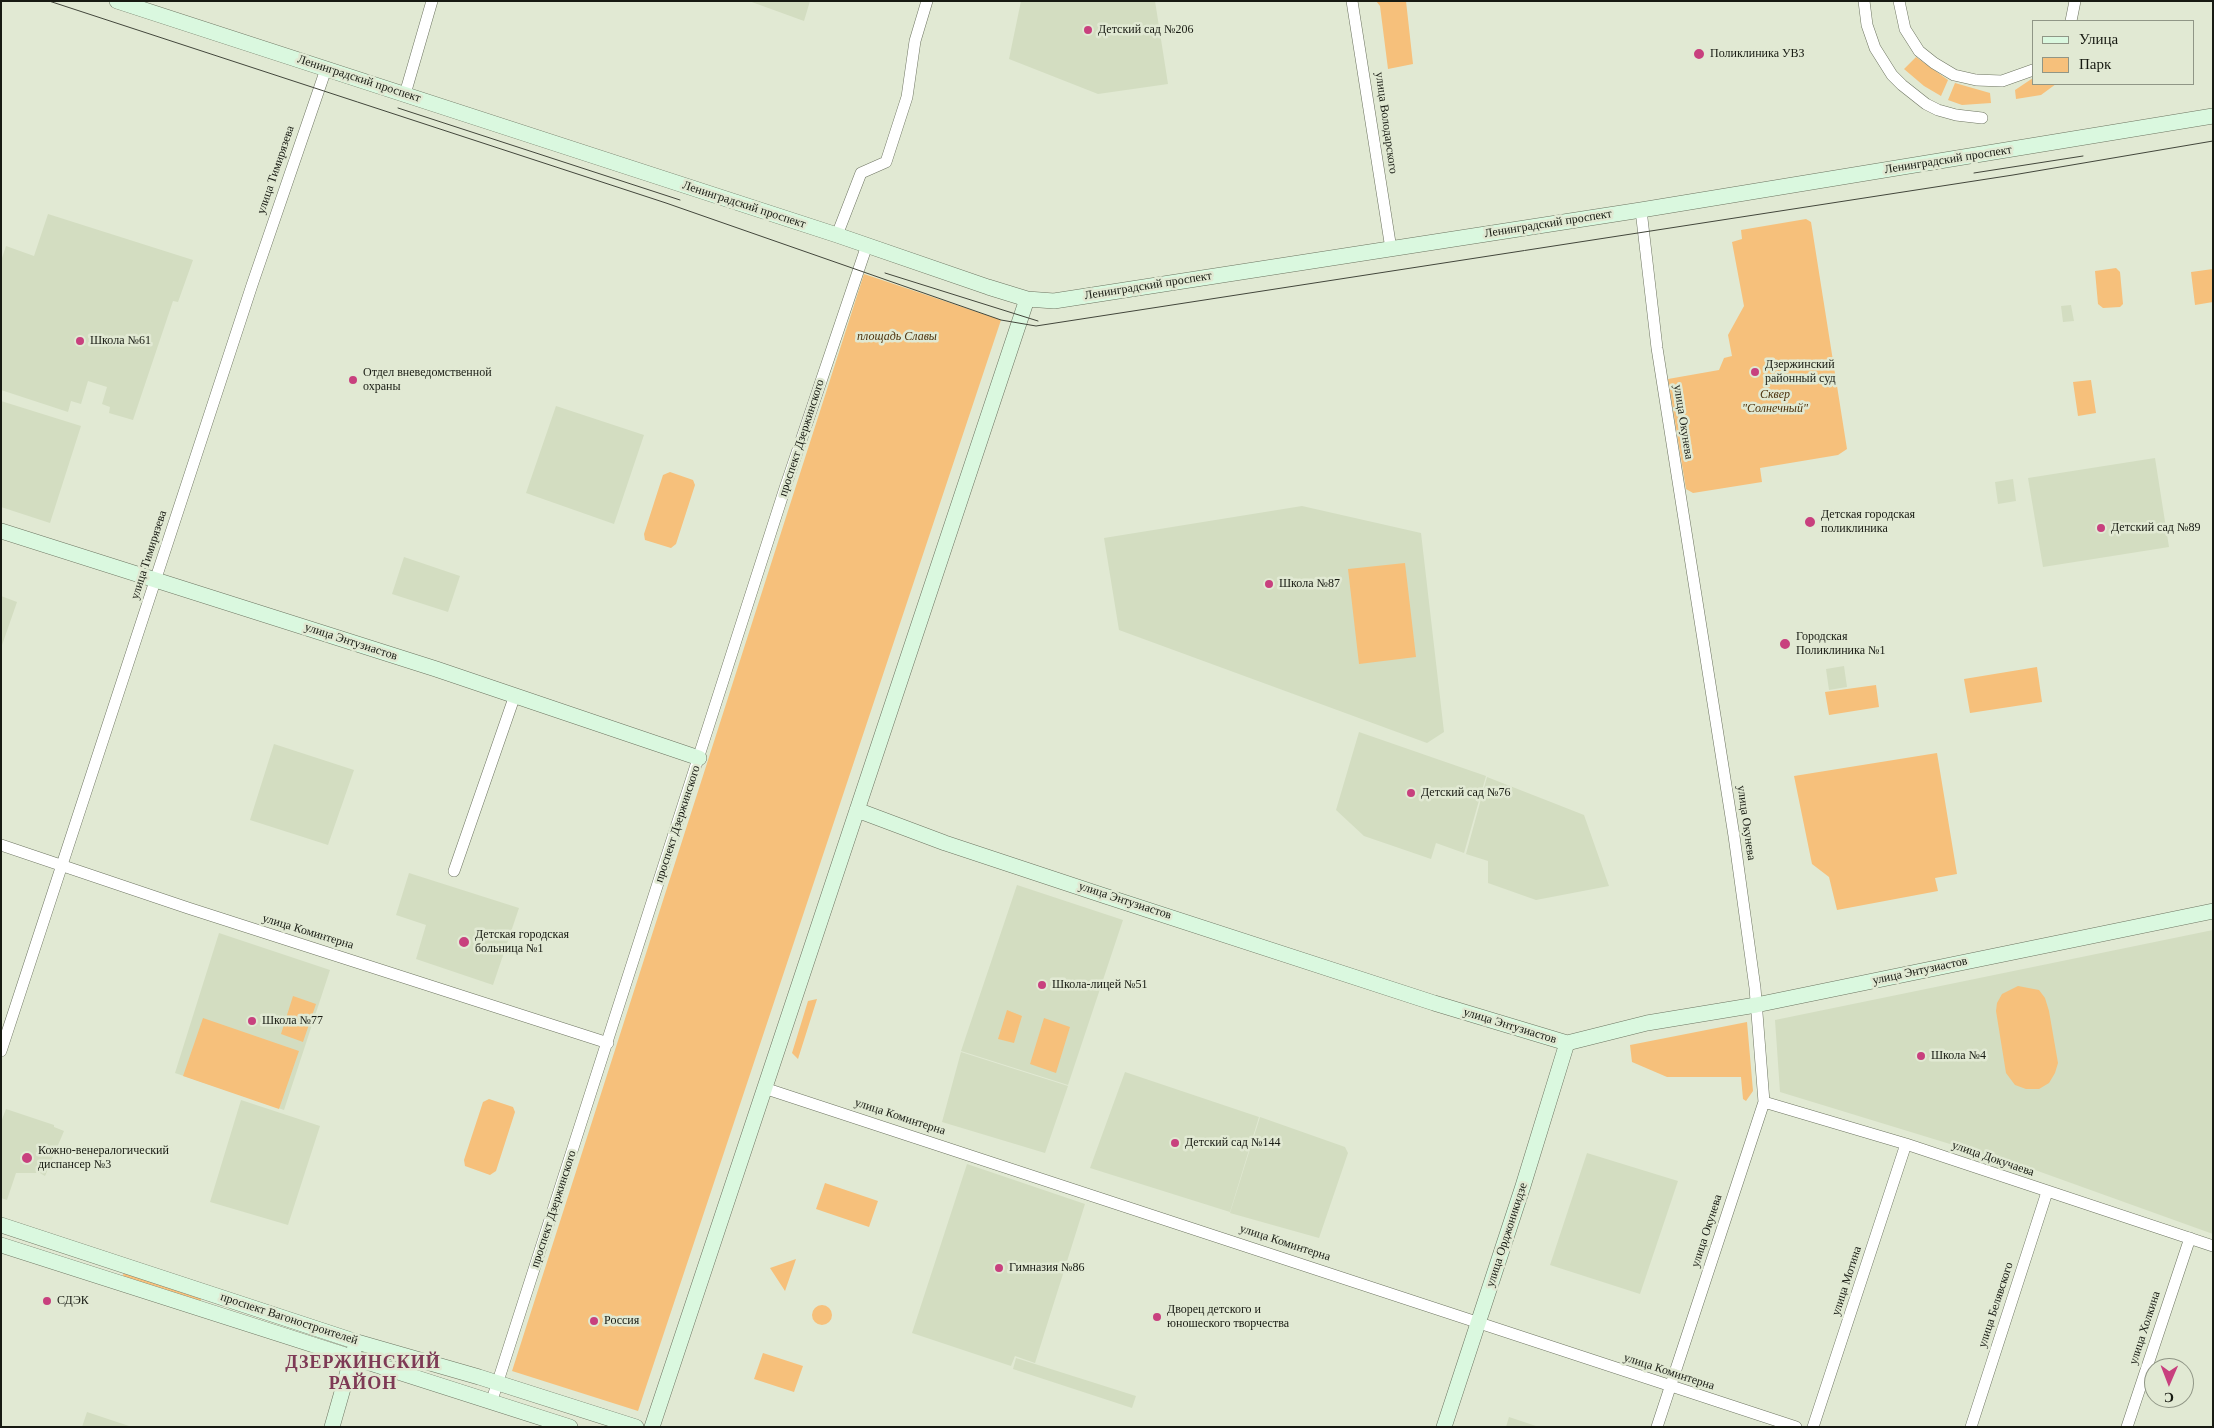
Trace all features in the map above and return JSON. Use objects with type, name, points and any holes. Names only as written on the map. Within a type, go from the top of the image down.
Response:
[{"type":"street","name":"Ленинградский проспект","points":[[117,1],[837,235],[1026,299],[1054,301],[1641,210],[2213,116]]},
{"type":"street","points":[[405,94],[432,1]]},
{"type":"street","points":[[837,235],[861,173],[886,162],[907,97],[915,41],[927,1]]},
{"type":"street","name":"улица Володарского","points":[[1352,1],[1391,248]]},
{"type":"street","points":[[1864,1],[1867,25],[1875,48],[1882,61],[1902,85],[1926,104],[1938,110],[1956,116],[1982,118]]},
{"type":"street","points":[[1899,1],[1906,29],[1919,50],[1934,63],[1954,75],[1976,80],[2002,81],[2032,70]]},
{"type":"street","points":[[2071,20],[2075,1]]},
{"type":"street","name":"улица Тимирязева","points":[[1,1051],[252,285],[326,69]]},
{"type":"street","name":"улица Окунева","points":[[1641,210],[1657,348],[1722,753],[1756,1005],[1764,1102],[1657,1427]]},
{"type":"street","name":"проспект Дзержинского","points":[[491,1403],[785,488],[867,246]]},
{"type":"street","points":[[652,1427],[1026,299]]},
{"type":"street","name":"улица Энтузиастов","points":[[1,531],[515,695],[699,758]]},
{"type":"street","points":[[454,872],[515,695]]},
{"type":"street","name":"улица Энтузиастов","points":[[856,810],[945,843],[1105,896],[1434,1003],[1567,1043],[1647,1023],[1756,1005],[2213,911]]},
{"type":"street","name":"улица Коминтерна","points":[[1,845],[608,1043]]},
{"type":"street","name":"улица Орджоникидзе","points":[[1444,1427],[1567,1043]]},
{"type":"street","name":"улица Коминтерна","points":[[764,1088],[1796,1427]]},
{"type":"street","name":"улица Докучаева","points":[[1764,1102],[1906,1144],[2213,1246]]},
{"type":"street","name":"улица Мотина","points":[[1813,1427],[1906,1144]]},
{"type":"street","name":"улица Белявского","points":[[1971,1427],[2047,1192]]},
{"type":"street","name":"проспект Вагоностроителей","points":[[1,1225],[357,1342],[497,1383],[636,1427]]},
{"type":"street","name":"улица Холкина","points":[[2127,1427],[2190,1238]]},
{"type":"street","name":"проспект Вагоностроителей","points":[[1,1245],[570,1427]]},
{"type":"street","points":[[332,1427],[357,1342]]},
{"type":"shaded area","points":[[749,1],[810,1],[804,21]]},
{"type":"shaded area","name":"Детский сад №206","points":[[1021,1],[1155,1],[1168,84],[1098,94],[1009,59]]},
{"type":"shaded area","name":"Школа №61","points":[[48,214],[193,260],[178,302],[173,301],[133,420],[109,413],[110,407],[102,404],[107,387],[88,381],[81,404],[71,401],[68,412],[1,390],[1,261],[6,246],[34,256]]},
{"type":"shaded area","points":[[2071,305],[2074,321],[2063,322],[2061,306]]},
{"type":"shaded area","points":[[1,401],[81,426],[50,523],[1,507]]},
{"type":"shaded area","points":[[556,406],[644,435],[614,524],[526,493]]},
{"type":"shaded area","name":"Детский сад №89","points":[[2155,458],[2169,547],[2043,567],[2028,478]]},
{"type":"shaded area","points":[[2013,479],[2016,501],[1998,504],[1995,482]]},
{"type":"shaded area","name":"Школа №87","points":[[1302,506],[1421,533],[1444,732],[1427,743],[1119,630],[1104,538]]},
{"type":"shaded area","points":[[404,557],[460,576],[448,612],[392,594]]},
{"type":"shaded area","points":[[1,596],[17,602],[1,648]]},
{"type":"shaded area","points":[[1844,666],[1847,687],[1829,690],[1826,669]]},
{"type":"shaded area","name":"Детский сад №76","points":[[1359,732],[1486,776],[1464,853],[1436,843],[1431,859],[1364,836],[1336,810]]},
{"type":"shaded area","points":[[274,744],[354,770],[328,845],[250,820]]},
{"type":"shaded area","points":[[1487,777],[1584,815],[1609,886],[1536,900],[1488,883],[1488,861],[1466,854]]},
{"type":"shaded area","name":"Детская городская больница №1","points":[[409,873],[519,908],[493,985],[416,959],[426,925],[396,915]]},
{"type":"shaded area","name":"Школа-лицей №51","points":[[1017,885],[1123,920],[1068,1085],[961,1051]]},
{"type":"shaded area","points":[[2213,930],[2213,1234],[2035,1170],[1780,1092],[1775,1020]]},
{"type":"shaded area","name":"Школа №77","points":[[219,933],[330,970],[284,1110],[175,1073]]},
{"type":"shaded area","points":[[961,1052],[1068,1086],[1045,1153],[942,1122]]},
{"type":"shaded area","name":"Детский сад №144","points":[[1125,1072],[1259,1117],[1230,1212],[1090,1168]]},
{"type":"shaded area","points":[[241,1100],[320,1126],[288,1225],[210,1202]]},
{"type":"shaded area","name":"Кожно-венералогический диспансер №3","points":[[6,1109],[54,1125],[54,1127],[64,1131],[45,1176],[40,1173],[16,1173],[7,1200],[1,1198],[1,1122]]},
{"type":"shaded area","points":[[1260,1117],[1345,1147],[1348,1153],[1319,1238],[1230,1213]]},
{"type":"shaded area","points":[[1587,1153],[1678,1181],[1640,1294],[1550,1265]]},
{"type":"shaded area","name":"Гимназия №86","points":[[967,1164],[1085,1204],[1035,1363],[1015,1356],[1011,1366],[912,1333]]},
{"type":"shaded area","points":[[1016,1358],[1136,1396],[1132,1408],[1013,1369]]},
{"type":"shaded area","points":[[87,1412],[132,1427],[82,1427]]},
{"type":"shaded area","points":[[1509,1417],[1539,1427],[1506,1427]]},
{"type":"green space","points":[[1376,1],[1406,1],[1413,64],[1388,69],[1380,6]]},
{"type":"green space","points":[[1916,57],[1948,80],[1941,96],[1924,86],[1904,69]]},
{"type":"green space","points":[[2032,79],[2032,85],[2055,85],[2041,95],[2016,99],[2015,90]]},
{"type":"green space","points":[[1955,83],[1990,93],[1991,103],[1962,105],[1948,100]]},
{"type":"green space","name":"Сквер \"Солнечный\"","points":[[1806,219],[1811,222],[1847,449],[1838,455],[1760,468],[1762,482],[1693,493],[1686,489],[1668,379],[1719,370],[1724,358],[1732,356],[1728,335],[1744,306],[1732,242],[1742,239],[1741,230]]},
{"type":"green space","points":[[2116,268],[2120,272],[2123,304],[2120,307],[2103,308],[2098,304],[2095,271]]},
{"type":"green space","points":[[2213,269],[2213,302],[2195,305],[2191,272]]},
{"type":"green space","name":"площадь Славы","points":[[864,274],[1001,320],[638,1411],[512,1371]]},
{"type":"green space","points":[[2091,380],[2096,413],[2078,416],[2073,382]]},
{"type":"green space","points":[[670,472],[693,480],[695,485],[676,544],[671,548],[645,540],[644,534],[663,475]]},
{"type":"green space","points":[[1405,563],[1416,657],[1359,664],[1348,569]]},
{"type":"green space","points":[[2037,667],[2042,702],[1970,713],[1964,679]]},
{"type":"green space","points":[[1876,685],[1879,707],[1829,715],[1825,692]]},
{"type":"green space","points":[[1937,753],[1957,874],[1935,878],[1938,891],[1837,910],[1829,877],[1812,864],[1794,776]]},
{"type":"green space","points":[[2018,986],[2039,990],[2045,998],[2049,1011],[2058,1063],[2049,1083],[2039,1089],[2026,1089],[2015,1085],[2006,1073],[1996,1011],[1997,1003],[2002,994]]},
{"type":"green space","points":[[293,996],[316,1004],[303,1042],[281,1034]]},
{"type":"green space","points":[[817,999],[798,1059],[792,1053],[808,1001]]},
{"type":"green space","points":[[1007,1010],[1022,1016],[1014,1043],[998,1039]]},
{"type":"green space","points":[[203,1018],[299,1051],[279,1109],[183,1076]]},
{"type":"green space","points":[[1044,1018],[1070,1027],[1056,1073],[1030,1064]]},
{"type":"green space","points":[[1747,1022],[1753,1091],[1746,1101],[1743,1099],[1741,1077],[1667,1077],[1632,1062],[1630,1045]]},
{"type":"green space","points":[[489,1099],[513,1107],[515,1112],[496,1171],[490,1175],[465,1166],[464,1160],[483,1102]]},
{"type":"green space","points":[[825,1183],[878,1201],[869,1227],[816,1209]]},
{"type":"green space","points":[[796,1259],[785,1291],[770,1268]]},
{"type":"green space","points":[[124,1272],[202,1297],[199,1305],[122,1279]]},
{"type":"green space","points":[[822,1305],[829,1308],[832,1315],[829,1322],[822,1325],[815,1322],[812,1315],[815,1308]]},
{"type":"green space","points":[[763,1353],[803,1366],[794,1392],[754,1379]]},
{"type":"tram line","points":[[49,1],[666,203],[1001,320],[1036,326],[2013,175],[2213,141]]},
{"type":"tram line","points":[[398,108],[680,200]]},
{"type":"tram line","points":[[1974,173],[2083,156]]},
{"type":"tram line","points":[[885,273],[1038,321]]},
{"type":"place","name":"Детский сад №206","points":[[1088,30]]},
{"type":"place","name":"Поликлиника УВЗ","points":[[1699,54]]},
{"type":"place","name":"Школа №61","points":[[80,341]]},
{"type":"place","name":"Дзержинский районный суд","points":[[1755,372]]},
{"type":"place","name":"Отдел вневедомственной охраны","points":[[353,380]]},
{"type":"place","name":"Детская городская поликлиника","points":[[1810,522]]},
{"type":"place","name":"Детский сад №89","points":[[2101,528]]},
{"type":"place","name":"Школа №87","points":[[1269,584]]},
{"type":"place","name":"Городская Поликлиника №1","points":[[1785,644]]},
{"type":"place","name":"Детский сад №76","points":[[1411,793]]},
{"type":"place","name":"Детская городская больница №1","points":[[464,942]]},
{"type":"place","name":"Школа-лицей №51","points":[[1042,985]]},
{"type":"place","name":"Школа №77","points":[[252,1021]]},
{"type":"place","name":"Школа №4","points":[[1921,1056]]},
{"type":"place","name":"Детский сад №144","points":[[1175,1143]]},
{"type":"place","name":"Кожно-венералогический диспансер №3","points":[[27,1158]]},
{"type":"place","name":"Гимназия №86","points":[[999,1268]]},
{"type":"place","name":"СДЭК","points":[[47,1301]]},
{"type":"place","name":"Дворец детского и юношеского творчества","points":[[1157,1317]]},
{"type":"place","name":"Россия","points":[[594,1321]]},
{"type":"district","name":"ДЗЕРЖИНСКИЙ РАЙОН","points":[[363,1374]]}]
